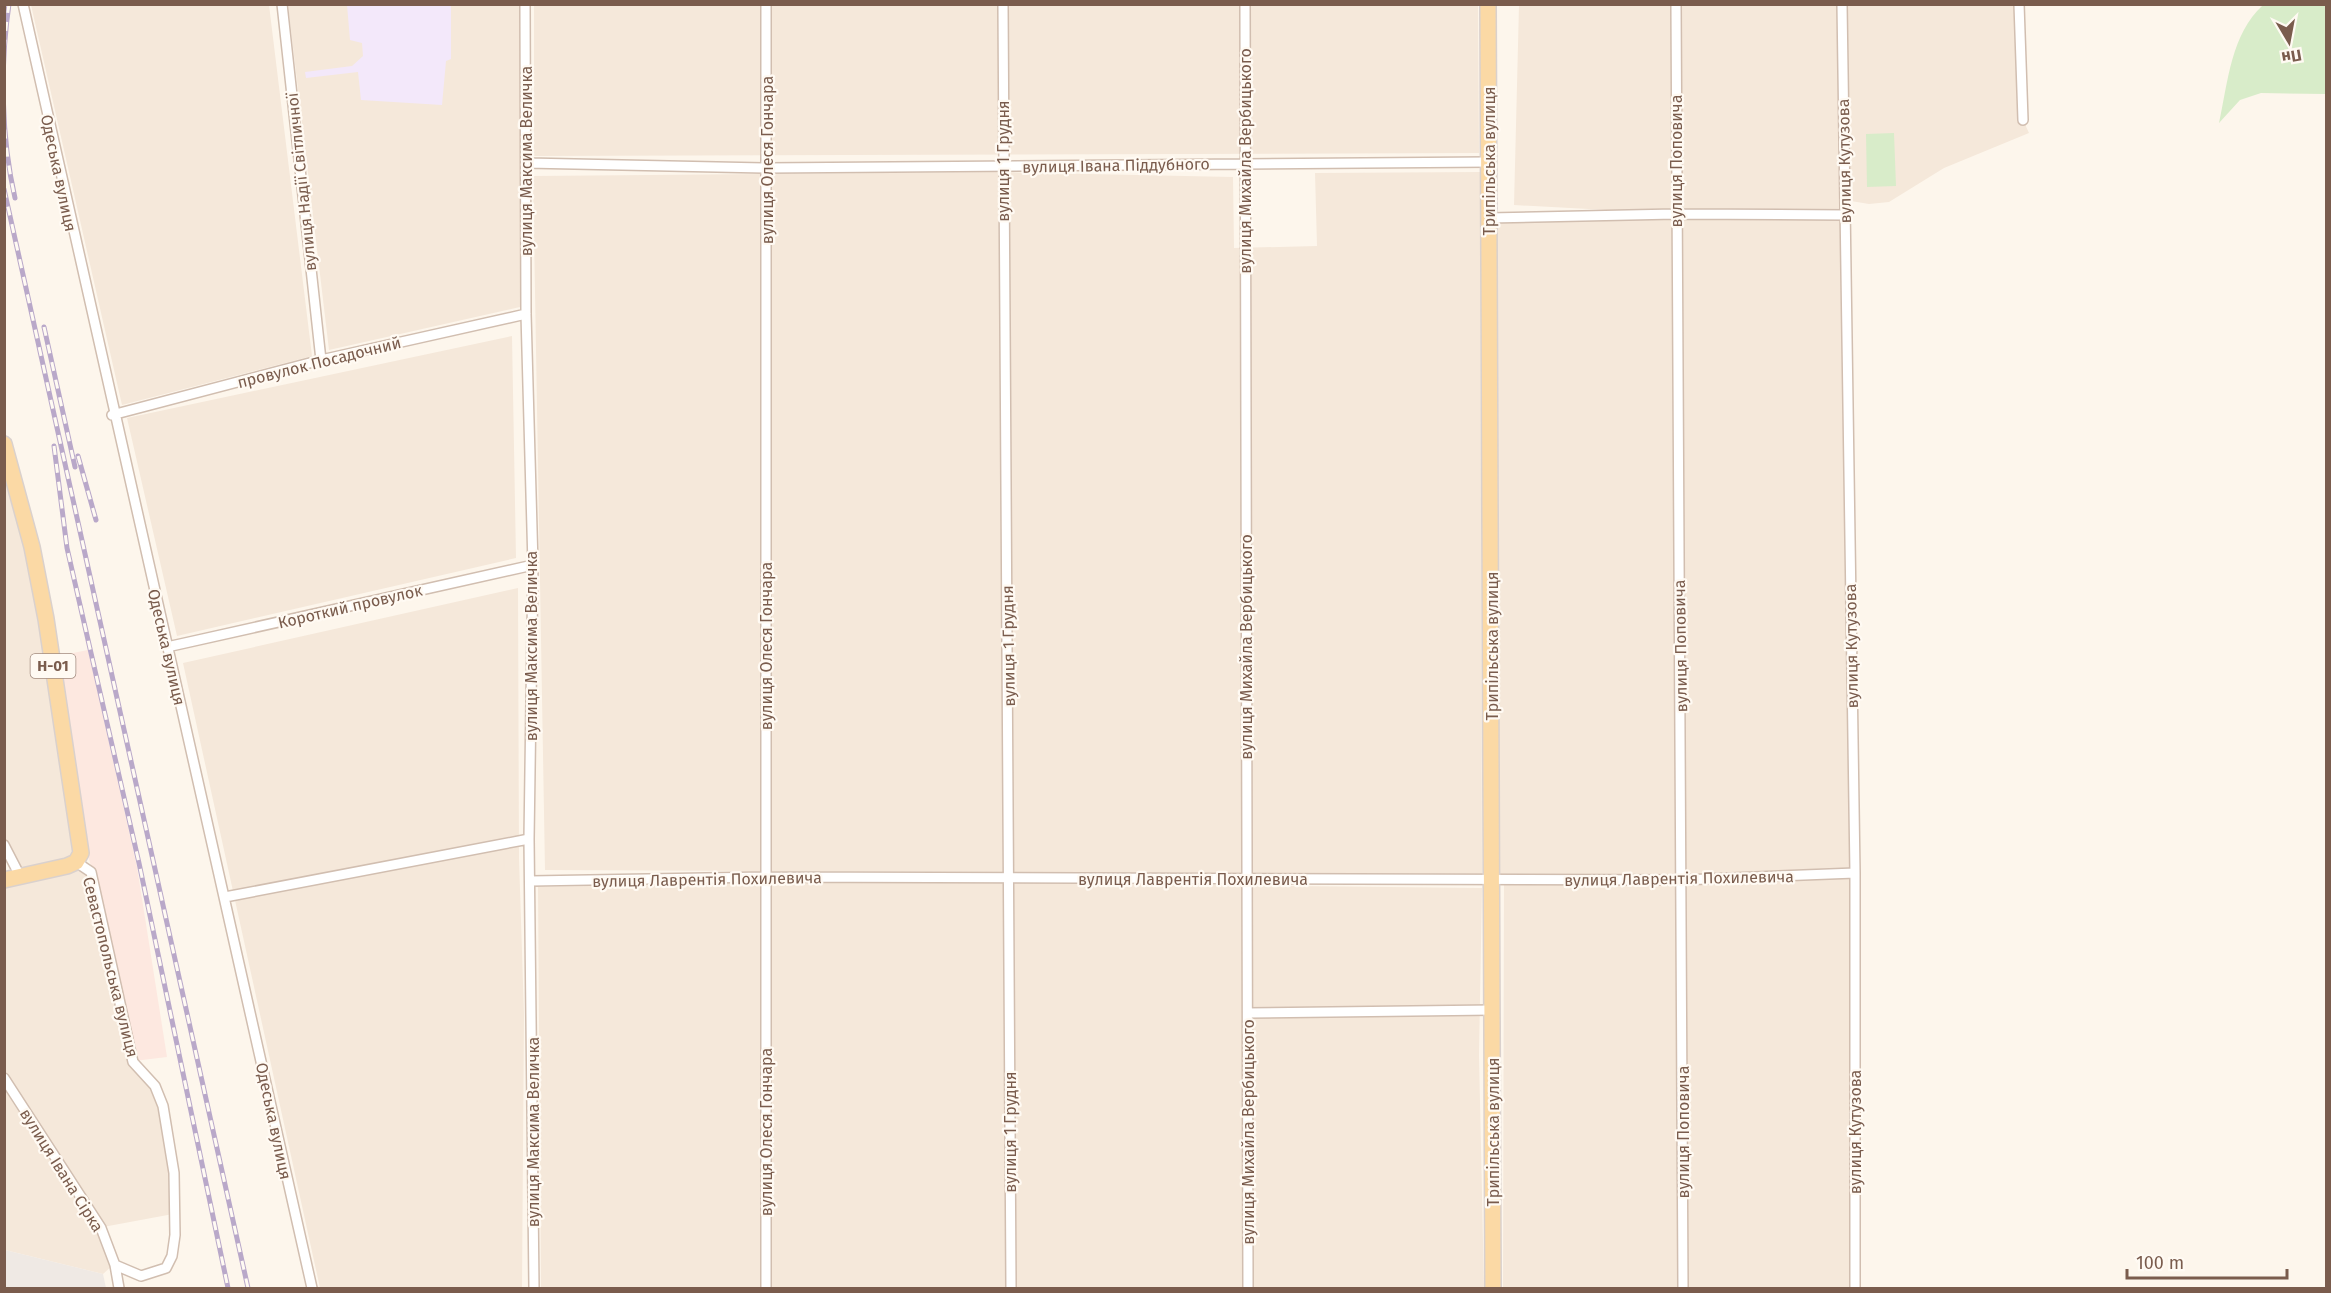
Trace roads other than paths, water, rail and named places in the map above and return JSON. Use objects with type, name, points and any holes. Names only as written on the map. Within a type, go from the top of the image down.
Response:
[{"type":"main road","name":"Трипільська вулиця","points":[[1488,4],[1493,1288]]},
{"type":"main road","name":"Севастопольська вулиця","points":[[4,444],[8,472],[32,548],[46,619],[80,837],[81,853],[76,862]]},
{"type":"main road","points":[[4,880],[76,862]]},
{"type":"street","name":"Одеська вулиця","points":[[23,4],[112,415],[225,897],[312,1288]]},
{"type":"street","name":"вулиця Надії Світличної","points":[[282,4],[321,360]]},
{"type":"street","name":"вулиця Максима Величка","points":[[525,4],[526,314],[533,565],[529,839],[534,1288]]},
{"type":"street","name":"вулиця Олеся Гончара","points":[[766,4],[766,1288]]},
{"type":"street","name":"вулиця 1 Грудня","points":[[1003,4],[1011,1288]]},
{"type":"street","name":"вулиця Михайла Вербицького","points":[[1245,4],[1248,1288]]},
{"type":"street","name":"вулиця Поповича","points":[[1676,4],[1675,214],[1682,880],[1683,1288]]},
{"type":"street","name":"вулиця Кутузова","points":[[1842,4],[1855,873],[1855,1288]]},
{"type":"street","points":[[2019,4],[2023,120]]},
{"type":"street","name":"вулиця Івана Піддубного","points":[[527,163],[767,168],[1489,162]]},
{"type":"street","points":[[1489,218],[1675,214],[1845,214]]},
{"type":"street","name":"провулок Посадочний","points":[[112,415],[321,360],[526,314]]},
{"type":"street","name":"Короткий провулок","points":[[167,646],[533,565]]},
{"type":"street","points":[[225,897],[529,839]]},
{"type":"street","points":[[4,844],[20,876]]},
{"type":"street","name":"Севастопольська вулиця","points":[[76,862],[91,872],[133,1062],[155,1086],[163,1106],[174,1173],[175,1235],[172,1256],[166,1268],[141,1276],[115,1265]]},
{"type":"street","name":"вулиця Лаврентія Похилевича","points":[[531,881],[766,877],[1682,880],[1855,873]]},
{"type":"street","points":[[1248,1013],[1493,1010]]},
{"type":"street","name":"вулиця Івана Сірка","points":[[4,1078],[101,1228],[115,1265]]},
{"type":"street","points":[[115,1265],[119,1288]]},
{"type":"railway","points":[[9,4],[4,52],[3,101],[7,151],[15,198]]},
{"type":"railway","points":[[4,189],[248,1288]]},
{"type":"railway","points":[[44,327],[75,467]]},
{"type":"railway","points":[[54,446],[67,548],[139,863],[228,1288]]},
{"type":"railway","points":[[78,456],[96,520]]}]
